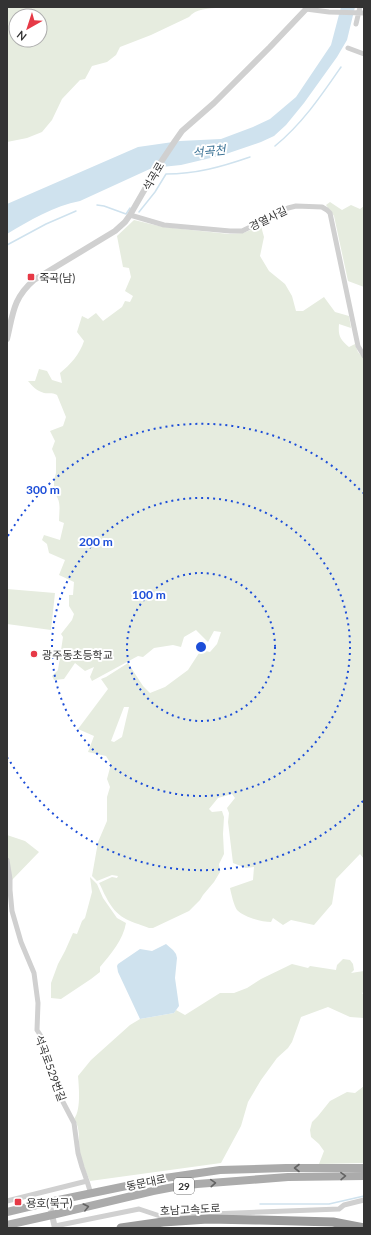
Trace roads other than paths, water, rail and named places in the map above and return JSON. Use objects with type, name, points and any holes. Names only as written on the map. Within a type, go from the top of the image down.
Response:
[{"type":"highway","name":"호남고속도로","points":[[260,1220],[364,1224]]},
{"type":"highway","name":"호남고속도로","points":[[121,1228],[163,1222],[260,1220],[333,1222],[364,1228]]},
{"type":"main road","name":"동문대로","points":[[7,1212],[165,1178],[220,1170],[364,1168]]},
{"type":"main road","name":"동문대로","points":[[7,1225],[52,1216],[153,1191],[197,1184],[288,1177],[364,1176]]},
{"type":"street","name":"석곡로","points":[[7,339],[14,306],[24,288],[34,280],[115,231],[125,222],[157,168],[182,131],[270,47],[307,8],[329,12],[359,11],[356,24]]},
{"type":"street","points":[[348,48],[364,54]]},
{"type":"street","name":"경열사길","points":[[130,215],[164,225],[230,231],[242,230],[288,208],[311,206],[322,207],[327,210],[330,213],[358,346],[364,356]]},
{"type":"street","name":"석곡로529번길","points":[[7,860],[12,911],[34,973],[38,1003],[37,1030],[44,1041],[63,1102],[74,1123],[78,1153],[91,1194]]},
{"type":"street","points":[[7,1201],[87,1181]]},
{"type":"street","points":[[49,1202],[55,1227],[139,1209],[160,1216],[339,1209],[344,1205],[364,1200]]},
{"type":"water","name":"석곡천","points":[[341,7],[355,7],[347,40],[337,57],[304,103],[286,125],[274,136],[223,155],[181,165],[152,168],[80,201],[52,210],[7,234],[7,204],[138,147],[180,141],[221,139],[270,119],[296,97],[331,45]]},
{"type":"water","points":[[166,944],[173,950],[177,958],[175,978],[179,1006],[174,1013],[140,1019],[118,972],[117,966],[140,949],[152,951]]},
{"type":"waterway","points":[[275,146],[302,119],[341,67]]},
{"type":"waterway","points":[[139,212],[155,192],[166,174],[188,173],[208,169],[250,157]]},
{"type":"waterway","points":[[97,205],[126,214],[130,208]]},
{"type":"waterway","points":[[7,245],[46,224],[76,211]]},
{"type":"waterway","points":[[260,1204],[329,1204],[364,1196]]},
{"type":"place","name":"죽곡(남)","points":[[31,277]]},
{"type":"place","name":"광주동초등학교","points":[[34,654]]},
{"type":"place","name":"용호(북구)","points":[[18,1202]]}]
